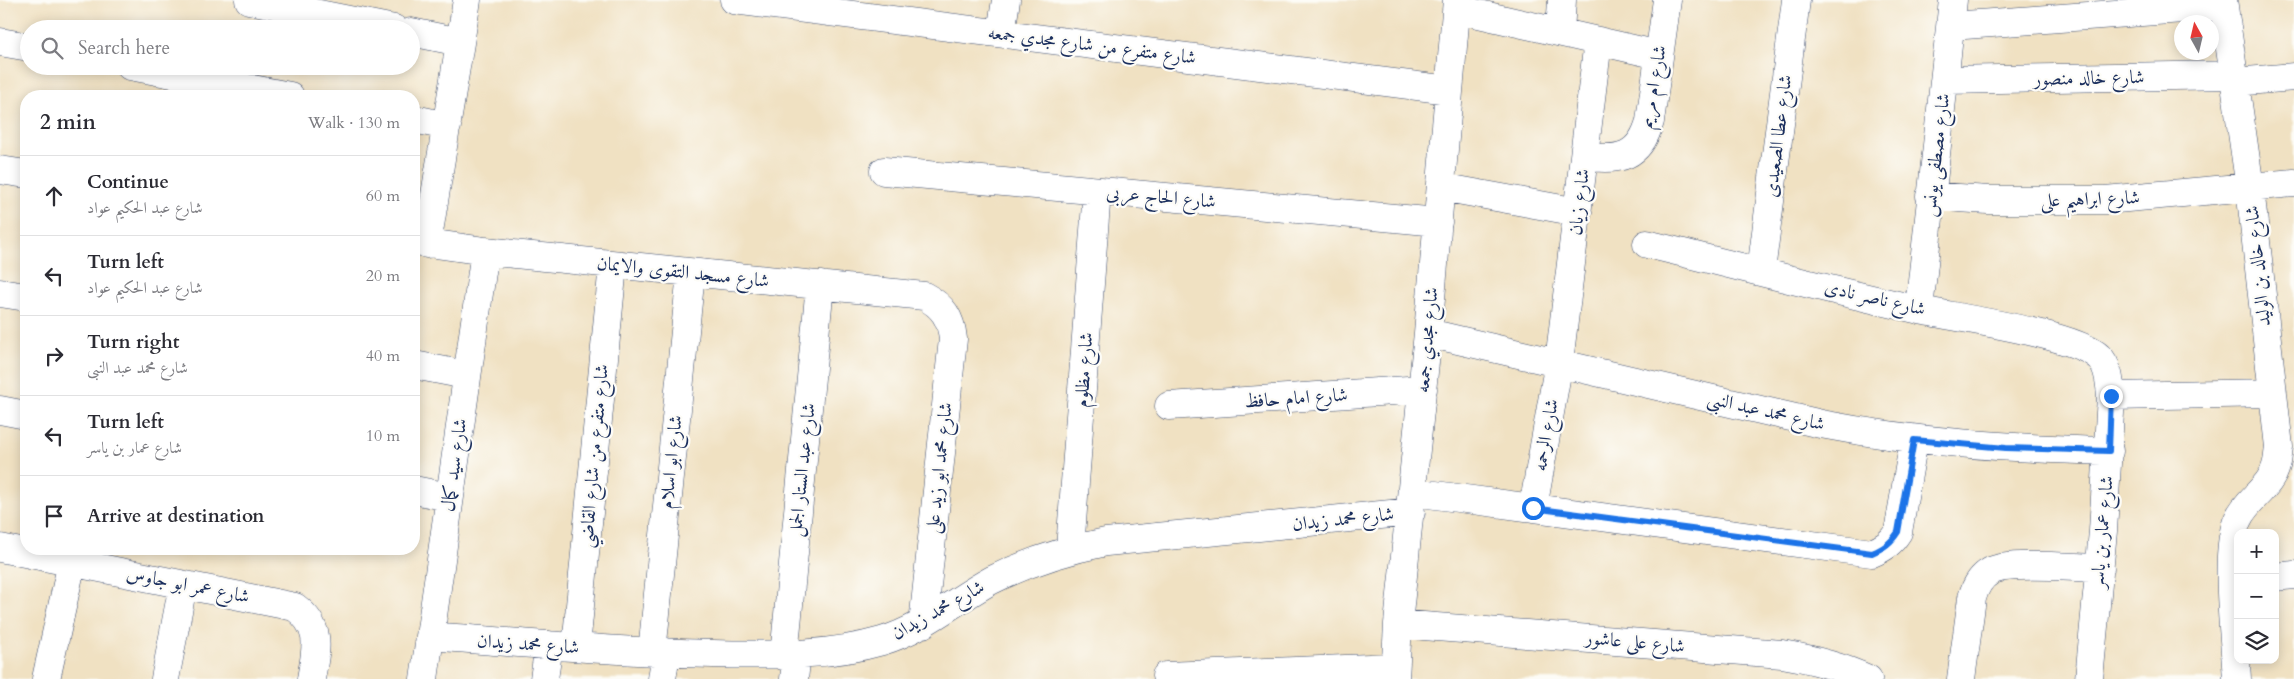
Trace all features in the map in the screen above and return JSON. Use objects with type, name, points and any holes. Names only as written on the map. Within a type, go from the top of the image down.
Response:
[{"type":"street","points":[[249,0],[349,20]]},
{"type":"street","points":[[421,243],[447,126],[467,0]]},
{"type":"street","points":[[1001,34],[1006,0]]},
{"type":"street","points":[[1560,32],[1562,0]]},
{"type":"street","name":"شارع ام مريم","points":[[1585,156],[1613,159],[1627,155],[1638,146],[1646,134],[1650,121],[1667,0]]},
{"type":"street","name":"شارع عطا الصعيدى","points":[[1761,271],[1796,0]]},
{"type":"street","name":"شارع متفرع من شارع مجدي جمعه","points":[[744,1],[889,10],[1001,34],[1449,90]]},
{"type":"street","points":[[1952,13],[2223,3]]},
{"type":"street","name":"شارع خالد بن الوليد","points":[[2223,3],[2250,188],[2279,447],[2276,467],[2268,482],[2250,500],[2238,519],[2231,546],[2234,574]]},
{"type":"street","points":[[1457,4],[1560,32],[1659,55]]},
{"type":"street","name":"شارع مجدي جمعه","points":[[1395,673],[1398,624],[1423,389],[1457,4]]},
{"type":"street","name":"شارع مصطفى يونس","points":[[1919,309],[1930,196],[1952,13]]},
{"type":"street","points":[[420,34],[460,42]]},
{"type":"street","name":"شارع زيان","points":[[1558,362],[1598,41]]},
{"type":"street","points":[[0,42],[20,45]]},
{"type":"street","points":[[178,75],[258,90]]},
{"type":"street","name":"شارع خالد منصور","points":[[1945,80],[2294,77]]},
{"type":"street","points":[[420,120],[447,126]]},
{"type":"street","points":[[0,170],[20,173]]},
{"type":"street","name":"شارع الحاج عربى","points":[[884,171],[1438,222]]},
{"type":"street","name":"شارع ابراهيم على","points":[[1930,196],[2047,201],[2115,199],[2294,183]]},
{"type":"street","points":[[1441,187],[1578,212]]},
{"type":"street","name":"شارع مظلوم","points":[[1070,549],[1097,191]]},
{"type":"street","name":"شارع مسجد التقوى والايمان","points":[[421,243],[613,265],[924,296],[936,303],[946,313]]},
{"type":"street","name":"شارع ناصر نادى","points":[[1647,244],[1919,309],[2054,337],[2086,349],[2100,357]]},
{"type":"street","name":"شارع سيد كمال","points":[[424,679],[485,251]]},
{"type":"street","name":"شارع متفرع من شارع القاضي","points":[[576,647],[613,265]]},
{"type":"street","name":"شارع ابو اسلام","points":[[660,661],[691,273]]},
{"type":"street","name":"شارع عبد الستار الجمل","points":[[792,663],[820,285]]},
{"type":"street","points":[[0,293],[20,296]]},
{"type":"street","name":"شارع محمد ابو زيد على","points":[[923,624],[953,339],[946,313]]},
{"type":"street","name":"شارع محمد عبد النبى","points":[[1428,333],[1821,424],[1914,440],[2006,448],[2109,451]]},
{"type":"street","name":"شارع عمار بن ياسر","points":[[2089,679],[2100,568],[2109,451],[2111,396],[2109,376],[2100,357]]},
{"type":"street","name":"شارع الرحمه","points":[[1533,508],[1558,362]]},
{"type":"street","points":[[420,367],[466,375]]},
{"type":"street","name":"شارع امام حافظ","points":[[1169,406],[1423,389]]},
{"type":"street","points":[[2111,396],[2272,393]]},
{"type":"street","points":[[0,410],[20,414]]},
{"type":"street","name":"شارع محمد زيدان","points":[[430,636],[576,647],[660,661],[792,663],[884,640],[923,624],[991,581],[1030,563],[1070,549],[1412,502],[1533,508],[1872,553],[1882,549],[1891,542],[1898,532],[1914,440]]},
{"type":"street","points":[[420,491],[449,497]]},
{"type":"street","name":"شارع عمر ابو جاوس","points":[[0,548],[20,552]]},
{"type":"street","name":"شارع عمر ابو جاوس","points":[[36,555],[295,607],[311,623],[316,634],[310,679]]},
{"type":"street","points":[[46,679],[72,562]]},
{"type":"street","points":[[1962,679],[1972,598],[1974,588],[1981,578],[1992,570],[2012,566],[2100,568]]},
{"type":"street","points":[[2279,577],[2294,575]]},
{"type":"street","points":[[165,679],[183,585]]},
{"type":"street","name":"شارع خالد بن الوليد","points":[[2236,619],[2237,679]]},
{"type":"street","name":"شارع على عاشور","points":[[1398,624],[1782,654],[1812,659],[1847,669],[1868,679]]},
{"type":"street","points":[[544,679],[549,645]]},
{"type":"street","points":[[1166,676],[1395,673]]},
{"type":"route","points":[[1533,508],[1872,553],[1882,549],[1891,542],[1898,532],[1914,440],[2006,448],[2109,451],[2111,396]]}]
